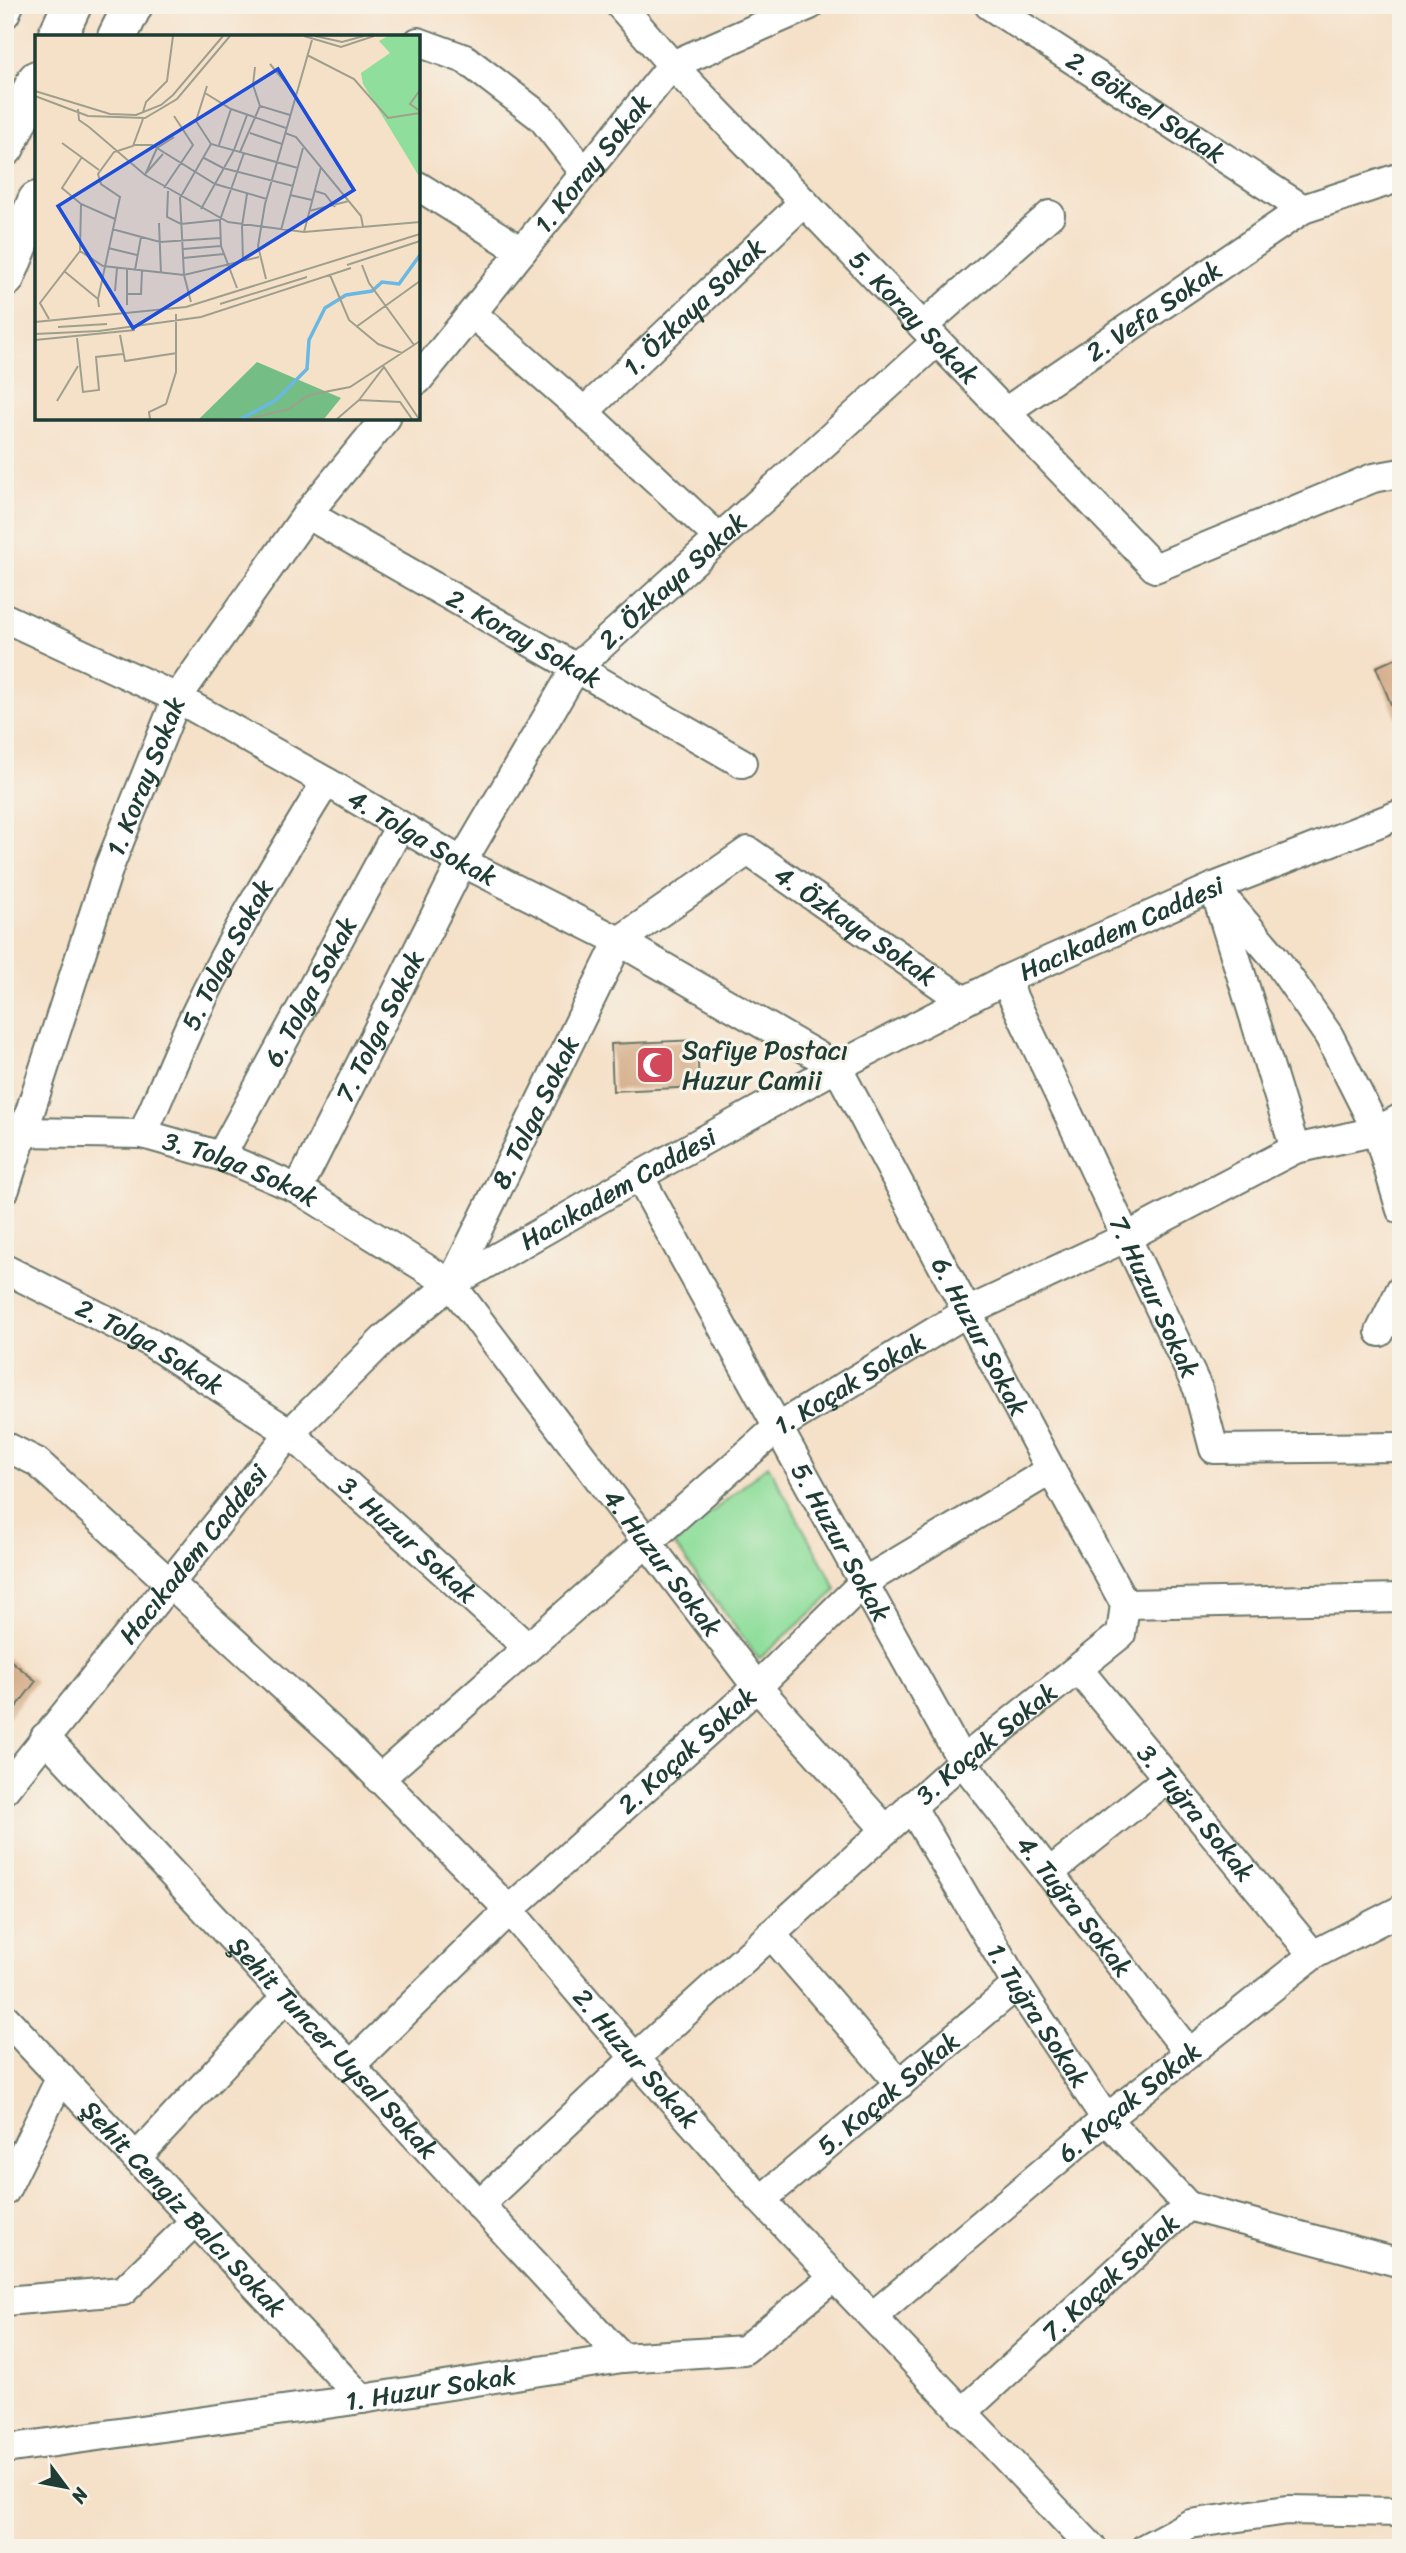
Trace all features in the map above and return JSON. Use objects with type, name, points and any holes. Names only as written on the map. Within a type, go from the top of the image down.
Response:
[{"type":"highway","points":[[58,35],[72,5]]},
{"type":"highway","points":[[118,35],[133,5]]},
{"type":"highway","points":[[5,147],[35,84]]},
{"type":"highway","points":[[5,278],[35,206]]},
{"type":"street","points":[[5,13],[9,5]]},
{"type":"street","name":"5. Koray Sokak","points":[[620,5],[672,65],[1155,568],[1373,478],[1401,473]]},
{"type":"street","name":"1. Koray Sokak","points":[[422,367],[473,314],[672,65],[810,5]]},
{"type":"street","name":"2. Göksel Sokak","points":[[989,5],[1303,209]]},
{"type":"street","points":[[420,42],[465,59],[542,118],[584,172]]},
{"type":"street","name":"2. Vefa Sokak","points":[[1005,412],[1303,209],[1401,177]]},
{"type":"street","points":[[420,187],[522,251]]},
{"type":"street","name":"1. Özkaya Sokak","points":[[584,412],[804,202]]},
{"type":"street","name":"2. Özkaya Sokak","points":[[462,862],[576,668],[719,538],[1050,215]]},
{"type":"street","points":[[473,314],[584,412],[719,538]]},
{"type":"street","name":"1. Koray Sokak","points":[[5,1189],[14,1131],[109,867],[177,698],[307,514],[384,420]]},
{"type":"street","name":"2. Koray Sokak","points":[[307,514],[742,763]]},
{"type":"street","name":"4. Tolga Sokak","points":[[5,618],[177,698],[462,862],[619,941],[837,1067]]},
{"type":"street","name":"5. Tolga Sokak","points":[[143,1135],[193,1020],[228,950],[269,875],[326,782]]},
{"type":"street","name":"Hacıkadem Caddesi","points":[[5,1789],[167,1583],[290,1433],[385,1338],[451,1284],[837,1067],[1005,980],[1214,887],[1401,814]]},
{"type":"street","name":"6. Tolga Sokak","points":[[221,1156],[400,826]]},
{"type":"street","name":"4. Özkaya Sokak","points":[[619,941],[748,851],[964,1001]]},
{"type":"street","name":"7. Tolga Sokak","points":[[298,1189],[462,862]]},
{"type":"street","points":[[1214,887],[1275,958],[1389,1124],[1401,1210]]},
{"type":"street","points":[[1214,887],[1295,1149]]},
{"type":"street","name":"8. Tolga Sokak","points":[[451,1284],[619,941]]},
{"type":"street","name":"7. Huzur Sokak","points":[[1005,980],[1198,1389],[1214,1449],[1401,1447]]},
{"type":"street","name":"6. Huzur Sokak","points":[[837,1067],[1125,1604]]},
{"type":"street","name":"1. Koçak Sokak","points":[[379,1779],[778,1427],[967,1312],[1127,1237],[1295,1149],[1389,1124]]},
{"type":"street","name":"3. Tolga Sokak","points":[[14,1131],[143,1135],[221,1156],[298,1189],[451,1284]]},
{"type":"street","name":"5. Huzur Sokak","points":[[639,1176],[962,1761]]},
{"type":"street","name":"2. Tolga Sokak","points":[[5,1269],[148,1340],[290,1433]]},
{"type":"street","name":"4. Huzur Sokak","points":[[451,1284],[757,1687],[886,1829]]},
{"type":"street","points":[[1380,1332],[1401,1289]]},
{"type":"street","name":"3. Huzur Sokak","points":[[290,1433],[527,1647]]},
{"type":"street","name":"2. Huzur Sokak","points":[[5,1446],[37,1462],[343,1741],[509,1910],[635,2059],[761,2200],[1092,2548]]},
{"type":"street","name":"2. Koçak Sokak","points":[[351,2066],[509,1910],[757,1687],[864,1583],[1051,1470]]},
{"type":"street","points":[[1125,1604],[1398,1603]]},
{"type":"street","name":"3. Koçak Sokak","points":[[479,2205],[962,1761],[1121,1634],[1125,1604]]},
{"type":"street","name":"3. Tuğra Sokak","points":[[1078,1668],[1313,1955]]},
{"type":"street","name":"Şehit Tuncer Uysal Sokak","points":[[45,1737],[622,2358]]},
{"type":"street","name":"4. Tuğra Sokak","points":[[962,1761],[1189,2053]]},
{"type":"street","points":[[1049,1872],[1168,1777]]},
{"type":"street","name":"1. Tuğra Sokak","points":[[911,1807],[1017,1985],[1106,2119],[1188,2206]]},
{"type":"street","name":"6. Koçak Sokak","points":[[873,2316],[1106,2119],[1313,1955],[1401,1910]]},
{"type":"street","points":[[771,1934],[900,2084]]},
{"type":"street","name":"5. Koçak Sokak","points":[[761,2200],[1017,1985]]},
{"type":"street","points":[[136,2158],[286,1997]]},
{"type":"street","name":"Şehit Cengiz Balcı Sokak","points":[[5,2018],[362,2399]]},
{"type":"street","points":[[5,2191],[61,2077]]},
{"type":"street","name":"7. Koçak Sokak","points":[[962,2413],[1188,2206],[1401,2263]]},
{"type":"street","points":[[5,2301],[123,2291],[195,2221]]},
{"type":"street","name":"1. Huzur Sokak","points":[[5,2448],[362,2399],[622,2358],[744,2350],[834,2277]]},
{"type":"street","points":[[1144,2548],[1190,2524],[1287,2510],[1401,2512]]},
{"type":"green space","points":[[768,1465],[837,1590],[759,1659],[674,1544]]},
{"type":"building","points":[[1401,656],[1401,727],[1400,727],[1376,667]]},
{"type":"building","name":"Safiye Postacı Huzur Camii","points":[[697,1040],[699,1087],[613,1091],[611,1044]]},
{"type":"building","points":[[5,1656],[36,1681],[5,1722]]},
{"type":"place","name":"Safiye Postacı Huzur Camii","points":[[655,1065]]}]
